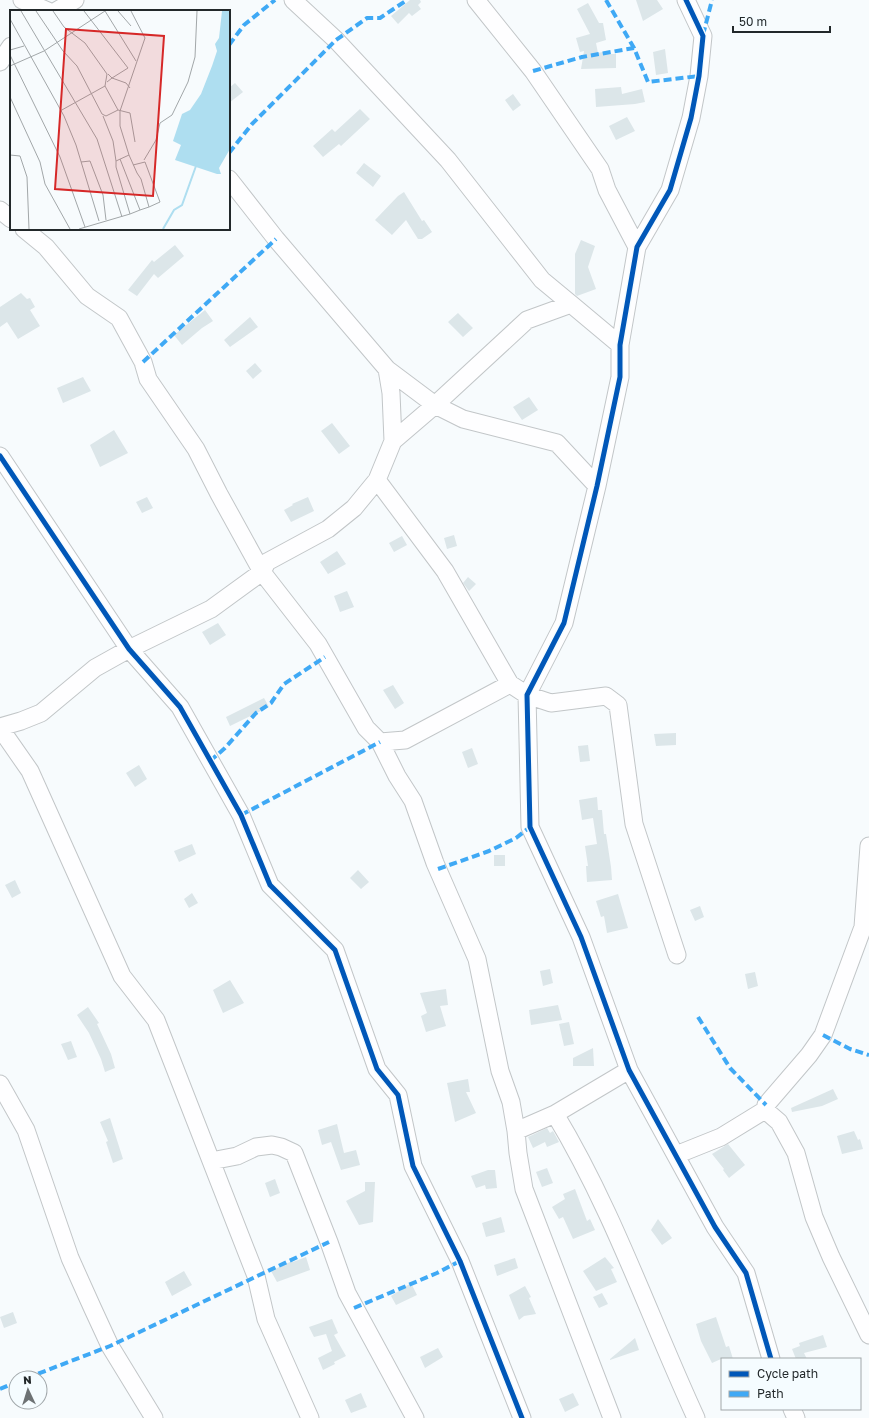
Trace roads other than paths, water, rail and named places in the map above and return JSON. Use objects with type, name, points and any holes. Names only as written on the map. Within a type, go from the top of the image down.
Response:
[{"type":"street","points":[[22,0],[46,10]]},
{"type":"street","points":[[58,10],[75,0]]},
{"type":"street","points":[[293,0],[336,40],[448,160],[542,280],[620,345]]},
{"type":"street","points":[[476,0],[533,71],[600,169],[607,190],[637,247]]},
{"type":"street","points":[[686,0],[703,36],[699,76],[691,118],[670,190],[637,247],[620,345],[620,377],[597,486],[564,623],[527,695],[530,827],[582,937],[629,1070],[715,1227],[746,1273],[770,1358]]},
{"type":"street","points":[[0,62],[10,47]]},
{"type":"street","points":[[230,180],[276,238],[387,369],[434,405],[463,419],[557,442],[597,486]]},
{"type":"street","points":[[0,210],[10,218]]},
{"type":"street","points":[[25,230],[46,247],[87,296],[119,318],[143,362],[148,379],[196,449],[262,572],[318,644],[366,728],[380,742],[396,776],[413,801],[435,863],[477,959],[500,1071],[511,1102],[524,1189],[612,1418]]},
{"type":"street","points":[[393,441],[527,320],[571,304]]},
{"type":"street","points":[[310,1418],[266,1319],[256,1276],[156,1020],[122,976],[30,771],[0,727],[41,713],[95,668],[129,649],[210,609],[262,572],[267,562],[328,529],[354,508],[377,480],[393,441],[391,392],[387,369]]},
{"type":"street","points":[[0,456],[129,649],[180,707],[241,815],[270,885],[335,950],[377,1069],[398,1095],[414,1166],[460,1261],[522,1418]]},
{"type":"street","points":[[377,480],[445,571],[510,684],[527,695],[551,704],[606,696],[618,705],[634,824],[677,955]]},
{"type":"street","points":[[380,742],[405,740],[510,684]]},
{"type":"street","points":[[676,1155],[721,1137],[765,1110],[766,1105],[809,1055],[823,1035],[863,927],[869,846]]},
{"type":"street","points":[[516,1131],[555,1114],[629,1070]]},
{"type":"street","points":[[0,1084],[26,1130],[70,1258],[92,1308],[110,1346],[154,1418]]},
{"type":"street","points":[[765,1110],[779,1122],[796,1153],[814,1217],[830,1257],[869,1335]]},
{"type":"street","points":[[555,1114],[571,1141],[623,1246],[696,1418]]},
{"type":"street","points":[[211,1161],[237,1156],[256,1148],[272,1145],[281,1147],[294,1154],[329,1242],[347,1293],[415,1418]]}]
